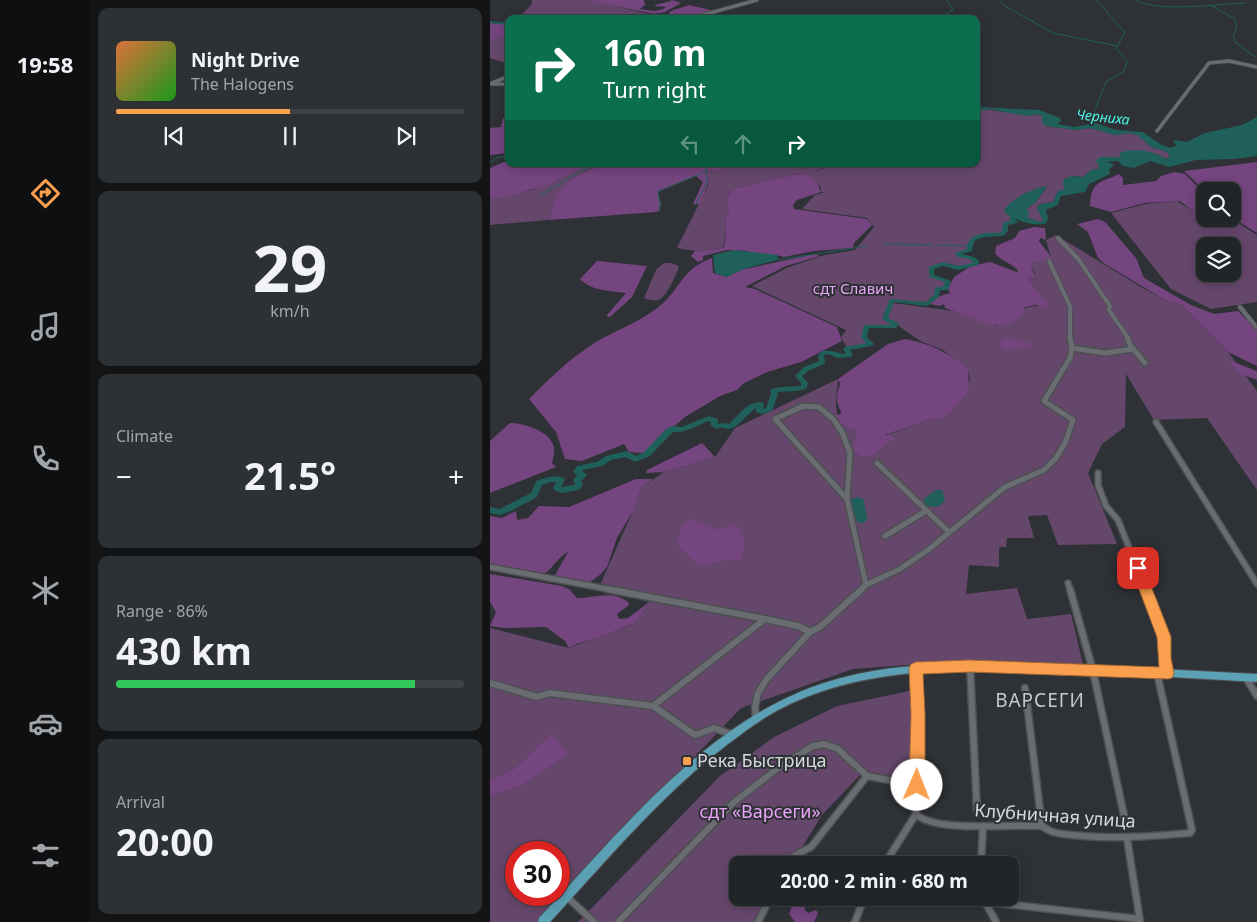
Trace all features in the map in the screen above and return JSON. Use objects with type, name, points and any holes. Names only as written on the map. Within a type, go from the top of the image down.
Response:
[{"type":"main road","points":[[570,894],[659,800],[695,766],[733,735],[793,699],[826,685],[865,674],[916,668],[970,666],[1257,678]]},
{"type":"main road","points":[[543,922],[558,906]]},
{"type":"street","points":[[702,15],[756,0]]},
{"type":"street","points":[[1156,131],[1183,96],[1188,93],[1209,63],[1218,61],[1234,62],[1257,67]]},
{"type":"street","points":[[490,84],[505,78]]},
{"type":"street","points":[[490,84],[505,84]]},
{"type":"street","points":[[1058,238],[1079,260],[1110,306],[1109,310],[1133,349],[1145,363]]},
{"type":"street","points":[[756,720],[755,707],[758,693],[766,680],[810,632],[820,627],[866,585],[900,569],[928,550],[1005,487],[1044,470],[1058,455],[1065,443],[1073,420],[1044,402],[1070,358],[1072,348],[1070,344],[1070,306],[1049,261]]},
{"type":"street","points":[[1240,307],[1257,328]]},
{"type":"street","points":[[1072,348],[1105,353],[1133,349]]},
{"type":"street","points":[[847,499],[775,419],[803,406],[819,407],[833,419],[842,432],[850,453],[847,499],[866,585]]},
{"type":"street","points":[[1156,422],[1257,584]]},
{"type":"street","points":[[877,463],[949,532]]},
{"type":"street","points":[[1098,473],[1098,484],[1106,506],[1118,520],[1164,637],[1164,658],[1168,673]]},
{"type":"street","points":[[885,536],[926,511]]},
{"type":"street","points":[[490,566],[765,619],[798,626],[810,632]]},
{"type":"street","points":[[1068,583],[1083,627],[1125,820]]},
{"type":"street","points":[[653,706],[765,619]]},
{"type":"street","points":[[970,666],[977,810]]},
{"type":"street","points":[[890,856],[916,814],[918,714],[916,668]]},
{"type":"street","name":"Клубничная улица","points":[[916,814],[920,818],[931,822],[983,826],[1042,826],[1052,832],[1082,836],[1127,838],[1186,834],[1192,830],[1157,673]]},
{"type":"street","points":[[1246,678],[1257,696]]},
{"type":"street","points":[[490,683],[537,697],[549,694],[653,706],[695,735],[714,728],[733,735]]},
{"type":"street","points":[[1025,688],[1042,826]]},
{"type":"street","points":[[618,922],[732,803],[778,768],[813,746],[824,744],[838,749],[867,776],[917,785]]},
{"type":"street","points":[[794,856],[811,847],[867,776]]},
{"type":"street","points":[[981,856],[983,826]]},
{"type":"street","points":[[1019,904],[1140,920],[1127,838]]},
{"type":"street","points":[[570,900],[594,922]]},
{"type":"street","points":[[758,922],[766,906]]},
{"type":"street","points":[[855,922],[861,906]]},
{"type":"street","points":[[987,906],[996,922]]},
{"type":"green space","points":[[532,0],[589,0],[654,15],[521,15],[532,4]]},
{"type":"green space","points":[[505,35],[505,63],[490,58],[490,40]]},
{"type":"green space","name":"сдт Славич","points":[[985,109],[1030,116],[1037,114],[1042,116],[1046,126],[1076,130],[1090,128],[1115,135],[1130,133],[1138,135],[1151,147],[1167,152],[1170,156],[1167,159],[1154,153],[1119,154],[1122,157],[1101,157],[1098,169],[1091,170],[1083,177],[1076,176],[1064,179],[1064,189],[1056,196],[1053,202],[1040,204],[1037,207],[1043,221],[1040,222],[1028,218],[1026,209],[1036,202],[1047,187],[1019,198],[1009,206],[1008,215],[1014,217],[1012,218],[1015,222],[1006,224],[1005,231],[1001,235],[977,237],[970,241],[970,250],[958,253],[960,256],[972,258],[976,261],[976,264],[958,268],[943,264],[931,268],[931,276],[948,281],[946,289],[937,288],[937,296],[927,304],[892,300],[891,307],[893,303],[954,311],[997,326],[1020,310],[1032,306],[1046,307],[1049,301],[1042,297],[1028,278],[1035,273],[1029,265],[1037,261],[1052,261],[1046,240],[1056,235],[1141,287],[1165,300],[1181,305],[1228,352],[1257,391],[1257,490],[1207,418],[1154,420],[1126,374],[1125,427],[1102,444],[1088,473],[1117,544],[1058,545],[1047,515],[1028,516],[1034,538],[1007,538],[1006,547],[999,547],[999,567],[969,565],[966,594],[1017,588],[1027,619],[1071,614],[1083,664],[975,660],[853,669],[741,708],[570,887],[570,841],[505,841],[505,906],[552,906],[537,922],[490,922],[490,797],[520,786],[552,734],[514,769],[490,780],[490,628],[569,648],[636,623],[649,602],[600,585],[633,511],[641,488],[664,472],[715,457],[735,428],[838,379],[836,404],[838,418],[848,428],[857,431],[854,448],[895,437],[884,436],[932,419],[941,419],[950,414],[965,396],[970,379],[968,370],[943,350],[920,341],[896,324],[894,327],[866,326],[864,337],[871,344],[847,348],[841,337],[846,330],[752,286],[789,267],[825,255],[855,250],[874,227],[867,218],[802,209],[815,195],[825,192],[821,192],[821,187],[807,174],[792,175],[733,189],[726,200],[729,209],[722,248],[695,251],[677,248],[708,186],[709,181],[705,170],[722,170],[724,167],[826,167],[815,171],[829,167],[980,167],[980,111]]},
{"type":"green space","points":[[584,167],[595,167],[582,173],[567,184],[556,199],[549,220],[490,225],[490,198],[533,190]]},
{"type":"green space","points":[[1177,201],[1196,213],[1196,227],[1241,227],[1241,225],[1257,235],[1257,302],[1211,309],[1171,289],[1111,213],[1146,204]]},
{"type":"green space","points":[[664,263],[679,266],[669,289],[658,300],[644,298],[656,270]]},
{"type":"green space","name":"сдт «Варсеги»","points":[[914,690],[916,780],[864,771],[822,815],[797,856],[729,856],[729,906],[769,906],[761,922],[578,922],[720,776],[774,737],[837,706]]},
{"type":"shaded area","points":[[586,0],[644,0],[645,5],[640,9],[654,11],[666,7],[654,6],[658,4],[672,0],[681,3],[665,12],[654,14]]},
{"type":"shaded area","points":[[689,5],[715,11],[700,15],[668,15],[671,11]]},
{"type":"shaded area","points":[[490,23],[505,25],[505,36],[490,42]]},
{"type":"shaded area","points":[[980,107],[1039,110],[1060,118],[1061,121],[1057,124],[1074,127],[1095,123],[1116,130],[1143,132],[1160,144],[1171,148],[1177,145],[1173,142],[1175,140],[1187,142],[1205,133],[1242,125],[1257,117],[1257,156],[1196,160],[1169,167],[1150,161],[1134,168],[1123,166],[1118,161],[1106,162],[1114,164],[1109,170],[1110,174],[1089,184],[1085,192],[1061,196],[1058,205],[1046,210],[1048,219],[1046,223],[1030,224],[1004,212],[1011,203],[1022,195],[1047,186],[1036,202],[1026,209],[1029,211],[1028,218],[1040,222],[1043,221],[1037,207],[1040,204],[1053,202],[1058,191],[1064,189],[1063,180],[1071,176],[1083,177],[1091,170],[1098,169],[1099,165],[1095,161],[1101,157],[1119,157],[1121,156],[1119,153],[1132,150],[1150,152],[1167,159],[1170,156],[1167,152],[1151,147],[1137,135],[1130,133],[1115,135],[1090,128],[1076,130],[1046,126],[1042,123],[1042,116],[1037,114],[1030,116],[990,109],[980,111]]},
{"type":"shaded area","points":[[503,118],[505,118],[505,153],[490,155],[490,128],[501,127]]},
{"type":"shaded area","points":[[504,162],[505,167],[584,167],[546,186],[500,198],[490,198],[490,168]]},
{"type":"shaded area","points":[[1257,162],[1257,233],[1241,223],[1241,182],[1196,182],[1184,171]]},
{"type":"shaded area","points":[[595,167],[724,167],[722,170],[705,170],[709,181],[700,204],[693,204],[703,182],[696,176],[658,192],[661,205],[659,211],[656,212],[549,220],[556,198],[561,190],[566,183]]},
{"type":"shaded area","points":[[1174,172],[1185,174],[1196,185],[1196,213],[1180,201],[1145,203],[1111,212],[1090,206],[1092,192],[1102,181],[1119,174],[1123,178],[1123,185],[1156,181],[1161,176]]},
{"type":"shaded area","points":[[807,174],[817,182],[821,192],[797,200],[793,205],[794,209],[867,219],[872,225],[854,243],[853,248],[814,251],[784,257],[776,255],[756,257],[748,251],[727,250],[703,256],[703,260],[698,262],[691,256],[695,251],[723,248],[726,218],[729,209],[726,200],[733,189],[792,175]]},
{"type":"shaded area","points":[[1098,219],[1105,222],[1136,258],[1144,278],[1191,305],[1214,314],[1238,311],[1257,330],[1257,366],[1228,352],[1181,305],[1165,300],[1098,258],[1088,232],[1077,224]]},
{"type":"shaded area","points":[[1034,227],[1045,228],[1046,240],[1040,238],[1039,241],[1052,258],[1052,261],[1037,261],[1030,265],[1035,276],[1028,278],[1042,297],[1049,301],[1047,308],[1036,305],[1025,307],[1019,318],[1010,324],[1000,325],[978,321],[945,308],[944,304],[940,306],[930,304],[940,296],[950,293],[948,289],[954,277],[971,266],[990,262],[1017,272],[1018,270],[995,253],[996,246],[1015,238],[1019,231]]},
{"type":"shaded area","points":[[734,250],[778,255],[777,260],[744,269],[727,277],[715,273],[713,255]]},
{"type":"shaded area","points":[[815,254],[820,256],[786,266],[745,287],[755,289],[837,327],[842,341],[801,362],[767,372],[744,383],[737,390],[720,396],[685,417],[643,453],[629,452],[624,444],[582,461],[565,459],[556,432],[529,399],[569,362],[596,342],[655,310],[669,297],[689,272],[702,262],[712,258],[713,273],[727,277],[740,266],[745,269]]},
{"type":"shaded area","points":[[597,261],[647,266],[632,297],[610,317],[606,316],[626,293],[595,288],[580,279]]},
{"type":"shaded area","points":[[1007,338],[1029,343],[1032,347],[1015,348],[1005,351],[1001,348],[1000,343],[1003,339]]},
{"type":"shaded area","points":[[905,339],[931,346],[961,363],[968,369],[969,387],[965,396],[950,414],[941,419],[932,419],[885,435],[896,437],[871,456],[860,456],[853,448],[857,431],[844,426],[836,414],[840,415],[841,412],[837,398],[840,384],[838,379],[888,344]]},
{"type":"shaded area","points":[[1231,361],[1257,371],[1257,380],[1241,374]]},
{"type":"shaded area","points":[[510,423],[522,424],[536,429],[552,441],[554,453],[552,463],[556,467],[490,493],[490,441]]},
{"type":"shaded area","points":[[702,443],[715,457],[664,472],[646,473],[647,470]]},
{"type":"shaded area","points":[[636,479],[653,479],[641,488],[633,511],[617,538],[607,567],[590,582],[554,577],[568,552],[548,571],[537,574],[490,563],[490,516],[502,518],[516,511],[517,520],[528,518],[539,506],[569,507]]},
{"type":"shaded area","points":[[936,490],[942,490],[945,499],[941,505],[934,507],[925,505],[924,499]]},
{"type":"shaded area","points":[[858,497],[864,500],[867,519],[864,523],[857,522],[851,505],[851,499]]},
{"type":"shaded area","points":[[691,518],[718,530],[736,523],[744,541],[741,560],[732,559],[699,566],[677,545],[682,526]]},
{"type":"shaded area","points":[[490,574],[562,586],[569,589],[577,598],[604,595],[617,596],[629,603],[628,606],[617,614],[619,619],[628,618],[649,602],[636,623],[569,648],[565,641],[546,627],[505,628],[490,626],[496,612],[490,602]]},
{"type":"shaded area","points":[[552,733],[568,754],[520,786],[490,797],[490,780],[514,769]]},
{"type":"shaded area","points":[[792,906],[805,906],[808,913],[816,910],[818,913],[814,922],[795,922],[789,914]]},
{"type":"waterway","points":[[944,15],[953,10],[947,0]]},
{"type":"waterway","points":[[999,0],[1005,6],[1053,33],[1117,46]]},
{"type":"waterway","points":[[1095,123],[1091,120],[1106,82],[1124,71],[1127,61],[1116,48],[1125,33],[1097,0]]},
{"type":"waterway","points":[[1135,0],[1158,6],[1211,6]]},
{"type":"waterway","points":[[1211,6],[1245,3]]},
{"type":"waterway","points":[[1211,6],[1235,19],[1237,27],[1233,37],[1236,43],[1257,58]]},
{"type":"waterway","name":"Черниха","points":[[490,22],[505,24]]},
{"type":"waterway","points":[[490,163],[498,157],[505,157]]},
{"type":"waterway","points":[[539,196],[588,167]]},
{"type":"waterway","points":[[705,167],[706,171]]},
{"type":"waterway","points":[[660,210],[658,191],[706,171]]},
{"type":"waterway","points":[[695,206],[707,182],[706,171]]},
{"type":"waterway","points":[[490,510],[500,512],[508,509],[534,495],[539,483],[550,479],[561,479],[557,488],[562,490],[576,488],[579,485],[577,480],[583,475],[577,472],[580,468],[599,464],[609,458],[627,454],[635,459],[647,454],[668,432],[675,428],[677,430],[683,429],[709,418],[715,421],[714,424],[717,427],[724,425],[728,427],[732,426],[745,412],[756,405],[760,404],[759,410],[763,412],[769,409],[775,394],[773,391],[804,387],[805,383],[798,376],[806,369],[822,362],[821,355],[824,352],[833,353],[837,356],[849,356],[847,348],[871,344],[864,337],[866,326],[894,327],[896,324],[885,319],[892,300],[927,304],[937,296],[937,288],[946,289],[948,281],[931,276],[931,268],[943,264],[958,268],[976,264],[976,261],[972,258],[960,256],[958,253],[970,250],[971,241],[975,238],[991,234],[1001,235],[1005,231],[1005,224],[1015,222],[1012,218],[1019,216],[1022,218]]},
{"type":"waterway","points":[[884,244],[932,245]]},
{"type":"waterway","points":[[937,245],[969,246]]},
{"type":"waterway","points":[[777,260],[867,246]]},
{"type":"place","name":"Река Быстрица","points":[[687,761]]},
{"type":"district","name":"ВАРСЕГИ","points":[[1040,700]]},
{"type":"route","points":[[917,785],[918,714],[916,668],[970,666],[1168,673],[1164,658],[1164,637],[1138,568]]}]
